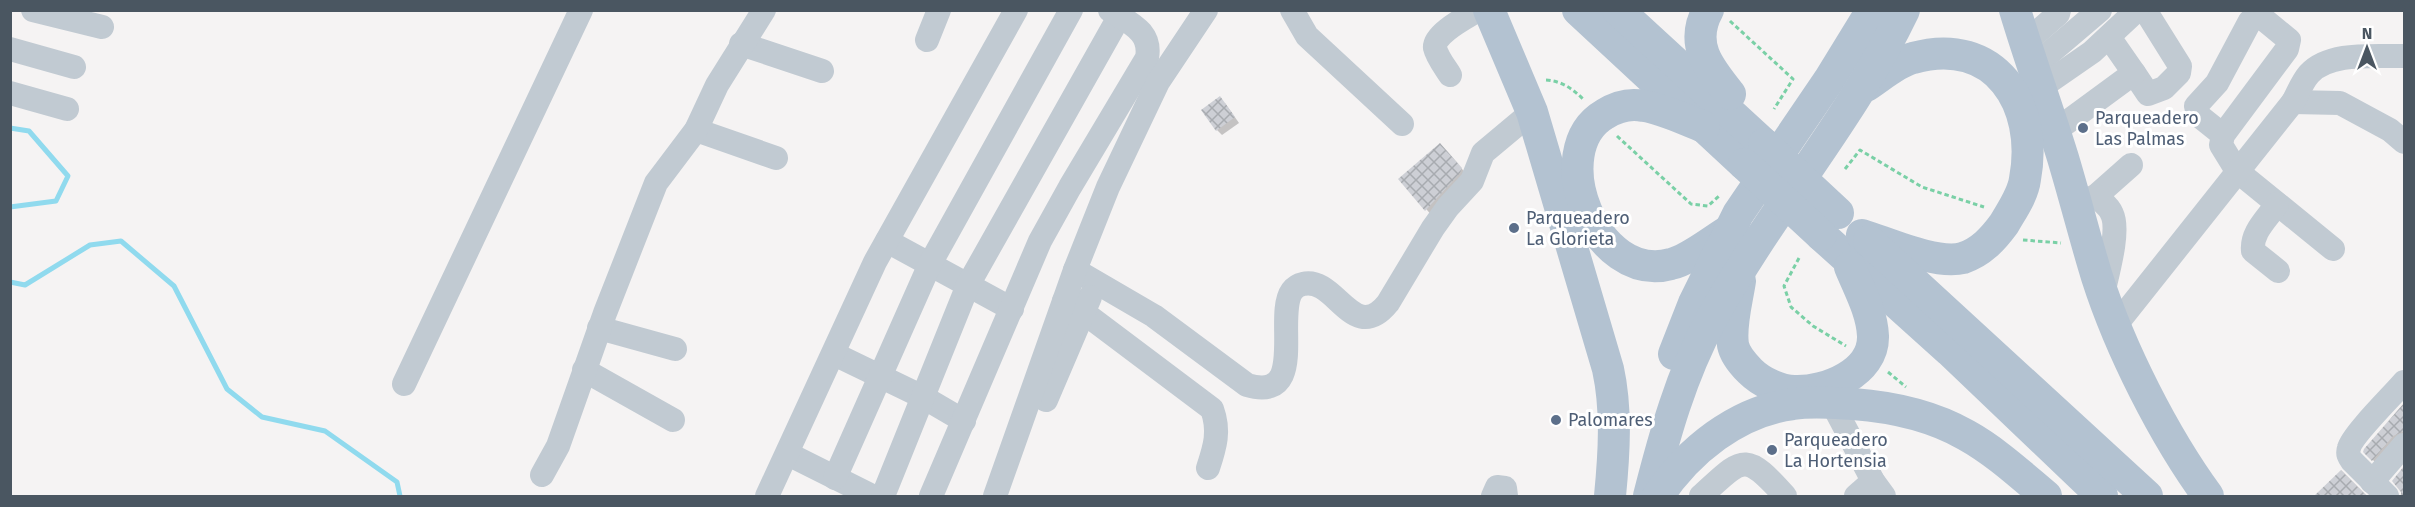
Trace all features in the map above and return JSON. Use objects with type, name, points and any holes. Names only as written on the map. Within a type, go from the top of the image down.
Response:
[{"type":"main road","points":[[1490,10],[1526,99],[1612,387],[1610,496]]},
{"type":"main road","points":[[1578,10],[1704,127]]},
{"type":"main road","points":[[1618,10],[1754,154],[1830,224],[2146,496]]},
{"type":"main road","points":[[1829,80],[1844,32],[1848,10]]},
{"type":"main road","points":[[1629,496],[1636,459],[1657,396],[1694,303],[1738,214],[1829,80],[1872,10]]},
{"type":"main road","points":[[1649,496],[1664,438],[1710,321],[1861,90],[1904,10]]},
{"type":"main road","points":[[2015,10],[2055,131],[2087,200],[2088,244],[2115,326],[2160,418],[2189,471],[2208,496]]},
{"type":"main road","points":[[1717,14],[1701,22],[1700,40],[1703,54],[1718,79],[1754,123],[1754,154]]},
{"type":"main road","points":[[1853,245],[1940,259],[1962,258],[1983,249],[1998,232],[2015,206],[2025,180],[2027,149],[2025,124],[2015,95],[2002,75],[1985,63],[1964,54],[1945,52],[1911,58],[1861,90]]},
{"type":"main road","points":[[1731,229],[1671,265],[1649,266],[1630,262],[1613,251],[1600,235],[1585,209],[1578,176],[1578,153],[1581,138],[1594,120],[1617,107],[1642,105],[1704,127],[1754,154]]},
{"type":"main road","points":[[1742,269],[1733,346],[1742,363],[1758,378],[1773,385],[1793,391],[1814,390],[1848,378],[1860,369],[1870,352],[1873,338],[1853,245]]},
{"type":"main road","points":[[1853,245],[1950,351],[2102,496]]},
{"type":"main road","points":[[1658,496],[1673,475],[1702,446],[1742,420],[1773,408],[1795,404],[1832,403],[1885,406],[1943,424],[1986,448],[2046,496]]},
{"type":"street","points":[[33,10],[102,27]]},
{"type":"street","points":[[404,384],[581,10]]},
{"type":"street","points":[[542,475],[558,446],[584,370],[656,183],[696,130],[717,85],[764,10]]},
{"type":"street","points":[[927,40],[939,10]]},
{"type":"street","points":[[767,496],[887,242],[1016,10]]},
{"type":"street","points":[[835,478],[930,264],[1071,10]]},
{"type":"street","points":[[1005,496],[1074,306],[1075,270],[1108,187],[1158,82],[1206,10]]},
{"type":"street","points":[[1292,10],[1307,36],[1402,124]]},
{"type":"street","points":[[1450,75],[1435,49],[1436,42],[1441,34],[1478,10]]},
{"type":"street","points":[[2033,66],[2059,10]]},
{"type":"street","points":[[2033,66],[2100,10]]},
{"type":"street","points":[[2033,66],[2091,52],[2137,10]]},
{"type":"street","points":[[2109,37],[2148,94],[2164,88],[2179,73],[2180,66],[2145,10]]},
{"type":"street","points":[[883,496],[968,285],[1114,14],[1143,33],[1149,45],[1147,58],[1040,242],[932,496]]},
{"type":"street","points":[[2223,135],[2198,115],[2196,106],[2217,83],[2250,21],[2255,17],[2261,17],[2289,40],[2287,49],[2223,135],[2222,145],[2237,171],[2333,249]]},
{"type":"street","points":[[741,44],[822,71]]},
{"type":"street","points":[[10,49],[74,67]]},
{"type":"street","points":[[2115,326],[2293,102],[2308,75],[2321,64],[2363,57],[2404,56]]},
{"type":"street","points":[[2055,131],[2134,73]]},
{"type":"street","points":[[10,93],[67,109]]},
{"type":"street","points":[[1075,270],[1154,316],[1247,385],[1269,386],[1280,378],[1285,364],[1288,299],[1294,289],[1299,285],[1315,283],[1323,286],[1347,311],[1354,315],[1377,313],[1388,303],[1448,207],[1472,181],[1483,153],[1526,99]]},
{"type":"street","points":[[2293,102],[2340,103],[2390,130],[2404,142]]},
{"type":"street","points":[[696,130],[776,158]]},
{"type":"street","points":[[2087,200],[2131,165]]},
{"type":"street","points":[[2087,200],[2108,206],[2113,215],[2115,228],[2103,294]]},
{"type":"street","points":[[2277,204],[2254,236],[2252,244],[2253,251],[2278,271]]},
{"type":"street","points":[[887,242],[1012,309]]},
{"type":"street","points":[[995,496],[1074,306],[1096,282]]},
{"type":"street","points":[[1074,306],[1212,409],[1218,438],[1208,468]]},
{"type":"street","points":[[600,328],[675,349]]},
{"type":"street","points":[[834,354],[923,397],[964,421]]},
{"type":"street","points":[[584,370],[673,420]]},
{"type":"street","points":[[2404,382],[2356,437],[2348,449],[2348,455],[2379,489],[2404,445]]},
{"type":"street","points":[[1832,403],[1871,491]]},
{"type":"street","points":[[788,454],[872,496]]},
{"type":"street","points":[[1707,495],[1735,466],[1749,465],[1761,470],[1785,496]]},
{"type":"street","points":[[1493,496],[1497,487],[1501,486],[1505,488],[1506,496]]},
{"type":"path","points":[[1717,14],[1793,79],[1774,109]]},
{"type":"path","points":[[1526,99],[1543,80],[1553,80],[1574,89],[1590,106]]},
{"type":"path","points":[[1613,133],[1691,204],[1708,206],[1726,191]]},
{"type":"path","points":[[1845,169],[1860,150],[1922,187],[1984,207]]},
{"type":"path","points":[[2021,240],[2088,244]]},
{"type":"path","points":[[1799,258],[1784,286],[1791,307],[1813,326],[1852,349]]},
{"type":"building","points":[[1220,96],[1235,117],[1216,131],[1201,110]]},
{"type":"building","points":[[1440,143],[1462,168],[1425,211],[1398,179]]},
{"type":"building","points":[[2404,403],[2404,431],[2393,436],[2372,461],[2363,452],[2364,449]]},
{"type":"building","points":[[2404,466],[2404,496],[2401,496],[2401,492],[2392,481]]},
{"type":"building","points":[[2341,470],[2367,496],[2314,496]]},
{"type":"waterway","points":[[10,128],[29,131],[68,176],[56,201],[10,207]]},
{"type":"waterway","points":[[10,282],[25,285],[90,245],[121,241],[174,286],[227,389],[262,417],[325,431],[397,482],[400,496]]},
{"type":"place","name":"Parqueadero Las Palmas","points":[[2083,128]]},
{"type":"place","name":"Parqueadero La Glorieta","points":[[1514,228]]},
{"type":"place","name":"Palomares","points":[[1556,420]]},
{"type":"place","name":"Parqueadero La Hortensia","points":[[1772,450]]}]
